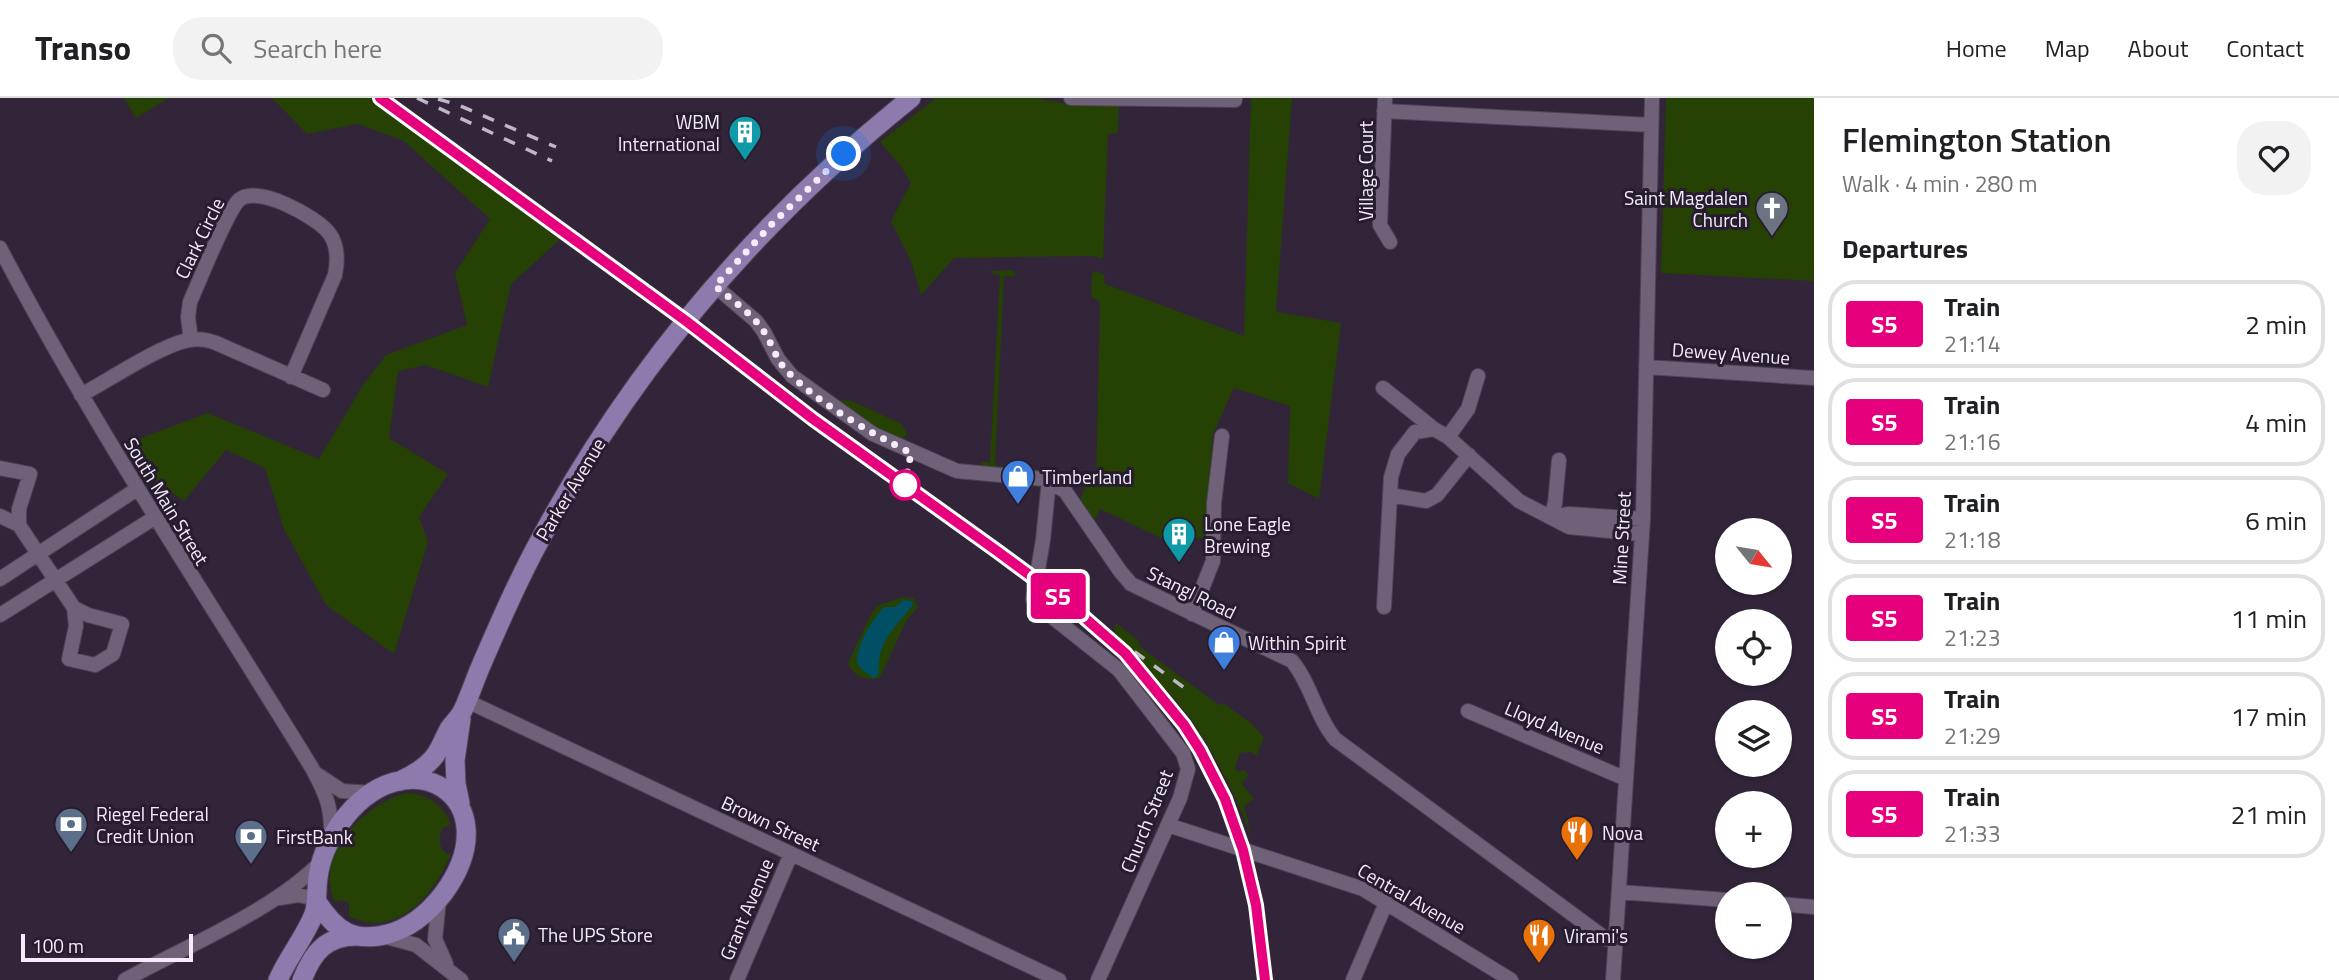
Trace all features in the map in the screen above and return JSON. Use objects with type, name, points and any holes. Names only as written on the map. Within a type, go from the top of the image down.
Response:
[{"type":"main road","name":"Parker Avenue","points":[[400,780],[414,774],[433,758],[464,708],[528,563],[570,488],[634,388],[715,286],[811,184],[911,98]]},
{"type":"main road","name":"Parker Avenue","points":[[461,811],[455,773],[464,708]]},
{"type":"main road","points":[[278,980],[313,917],[320,863],[331,838],[350,812],[374,792],[400,780],[419,778],[442,786],[461,811],[467,836],[463,858],[451,883],[439,899],[407,926],[382,935],[338,937],[322,947],[311,960],[302,980]]},
{"type":"main road","points":[[317,901],[333,924],[358,936]]},
{"type":"street","points":[[1071,98],[1236,100]]},
{"type":"street","name":"Mine Street","points":[[1613,980],[1643,519],[1652,98]]},
{"type":"street","points":[[1385,104],[1651,125]]},
{"type":"street","name":"Village Court","points":[[1385,104],[1380,225],[1390,242]]},
{"type":"street","name":"Clark Circle","points":[[191,340],[188,310],[190,302],[230,214],[240,198],[249,194],[265,196],[320,223],[336,245],[335,275],[291,377]]},
{"type":"street","name":"South Main Street","points":[[1,254],[136,489],[312,768],[327,796],[331,810],[331,838]]},
{"type":"street","points":[[715,286],[756,321],[778,359],[792,376],[873,434],[965,474],[1014,475],[1049,480]]},
{"type":"street","points":[[81,395],[169,347],[204,339],[323,390]]},
{"type":"street","name":"Dewey Avenue","points":[[1646,367],[1814,378]]},
{"type":"street","points":[[1448,437],[1468,409],[1478,376]]},
{"type":"street","points":[[1383,388],[1448,437],[1519,501],[1569,527],[1641,534]]},
{"type":"street","points":[[1384,607],[1394,464],[1403,445],[1415,432],[1434,429]]},
{"type":"street","points":[[1192,614],[1213,561],[1214,503],[1223,436]]},
{"type":"street","points":[[1390,495],[1426,501],[1437,495],[1469,455]]},
{"type":"street","points":[[1551,517],[1559,460]]},
{"type":"street","points":[[0,468],[30,474],[19,509],[19,525]]},
{"type":"street","name":"Stangl Road","points":[[1049,480],[1065,491],[1131,584],[1285,656],[1293,662],[1322,721],[1335,739],[1606,939],[1615,939]]},
{"type":"street","name":"Church Street","points":[[1049,480],[1033,599],[1119,670],[1184,753],[1187,762],[1187,776],[1168,825],[1098,980]]},
{"type":"street","points":[[0,579],[136,489]]},
{"type":"street","points":[[1551,517],[1569,514],[1643,519]]},
{"type":"street","points":[[0,516],[19,525],[74,608],[76,626],[69,659],[95,665],[113,654],[122,624],[88,615],[74,608]]},
{"type":"street","points":[[0,615],[154,518]]},
{"type":"street","name":"Brown Street","points":[[464,708],[791,854],[1059,980]]},
{"type":"street","name":"Lloyd Avenue","points":[[1468,712],[1626,779]]},
{"type":"street","name":"South Main Street","points":[[312,768],[333,787],[342,791],[374,792]]},
{"type":"street","name":"Central Avenue","points":[[1168,825],[1355,885],[1511,980]]},
{"type":"street","name":"Grant Avenue","points":[[737,980],[791,854]]},
{"type":"street","points":[[125,980],[272,900],[302,880],[320,863]]},
{"type":"street","points":[[1619,892],[1715,899]]},
{"type":"street","points":[[272,900],[290,895],[317,901]]},
{"type":"street","points":[[439,899],[435,939],[440,953],[457,977]]},
{"type":"street","points":[[1353,980],[1386,903]]},
{"type":"street","points":[[1792,905],[1814,906]]},
{"type":"street","points":[[382,935],[416,945],[457,977]]},
{"type":"green space","points":[[124,98],[169,98],[136,118]]},
{"type":"green space","points":[[272,98],[383,98],[567,233],[511,284],[488,387],[426,365],[398,371],[389,438],[448,474],[419,517],[428,542],[394,654],[326,605],[284,529],[265,468],[226,450],[184,501],[144,473],[130,442],[208,413],[319,459],[363,385],[386,355],[467,325],[455,273],[490,219],[404,141],[358,124],[307,134]]},
{"type":"green space","points":[[936,98],[1035,98],[1063,103],[1116,104],[1119,108],[1118,133],[1108,134],[1103,259],[1093,256],[954,258],[921,295],[911,261],[891,221],[911,183],[901,166],[880,142]]},
{"type":"green space","points":[[1251,98],[1292,98],[1276,312],[1341,323],[1319,499],[1288,483],[1290,406],[1234,388],[1213,434],[1204,538],[1161,538],[1100,509],[1097,517],[1093,519],[1081,500],[1086,484],[1096,483],[1100,303],[1091,296],[1092,274],[1096,271],[1104,275],[1105,284],[1244,336]]},
{"type":"green space","points":[[1666,98],[1814,98],[1814,281],[1661,273]]},
{"type":"green space","points":[[1012,270],[1016,274],[1013,277],[1004,276],[995,465],[1005,469],[982,468],[981,462],[990,462],[1000,275],[991,271]]},
{"type":"green space","points":[[852,401],[902,424],[907,434],[902,440],[877,430],[840,402]]},
{"type":"green space","points":[[903,597],[914,598],[918,607],[906,621],[880,678],[870,679],[857,675],[848,663],[870,616],[877,606]]},
{"type":"green space","points":[[1116,623],[1139,641],[1140,647],[1219,705],[1223,703],[1251,723],[1264,738],[1256,756],[1251,752],[1240,753],[1235,768],[1239,772],[1245,770],[1248,775],[1242,784],[1254,799],[1244,806],[1252,838],[1225,776],[1208,746],[1172,696],[1114,633]]},
{"type":"green space","points":[[406,793],[428,798],[443,811],[451,824],[443,828],[440,845],[447,854],[451,853],[425,897],[398,918],[383,922],[366,922],[349,916],[349,903],[342,900],[335,902],[330,885],[331,867],[337,850],[346,834],[359,820],[374,808]]},
{"type":"water","points":[[904,600],[912,601],[913,605],[888,636],[881,653],[879,674],[874,678],[857,663],[862,640],[884,607],[895,607]]},
{"type":"railway","points":[[380,98],[1186,689]]},
{"type":"railway","points":[[417,98],[552,161]]},
{"type":"railway","points":[[438,99],[556,147]]},
{"type":"railway","points":[[1120,649],[1184,725],[1225,799],[1243,850],[1256,905],[1265,980]]},
{"type":"train","name":"S5","points":[[380,98],[686,321],[813,419],[1070,605],[1125,653],[1184,725],[1225,799],[1243,850],[1256,905],[1265,980]]},
{"type":"place","name":"WBM International","points":[[745,162]]},
{"type":"place","name":"Saint Magdalen Church","points":[[1772,238]]},
{"type":"place","name":"Timberland","points":[[1018,506]]},
{"type":"place","name":"Lone Eagle Brewing","points":[[1179,564]]},
{"type":"place","name":"Within Spirit","points":[[1224,672]]},
{"type":"place","name":"Riegel Federal Credit Union","points":[[71,854]]},
{"type":"place","name":"Nova","points":[[1577,862]]},
{"type":"place","name":"FirstBank","points":[[251,866]]},
{"type":"place","name":"The UPS Store","points":[[514,964]]},
{"type":"place","name":"Virami's","points":[[1539,965]]},
{"type":"route","points":[[844,154],[811,184],[715,286],[756,321],[778,359],[792,376],[856,424],[911,453],[905,485]]}]
